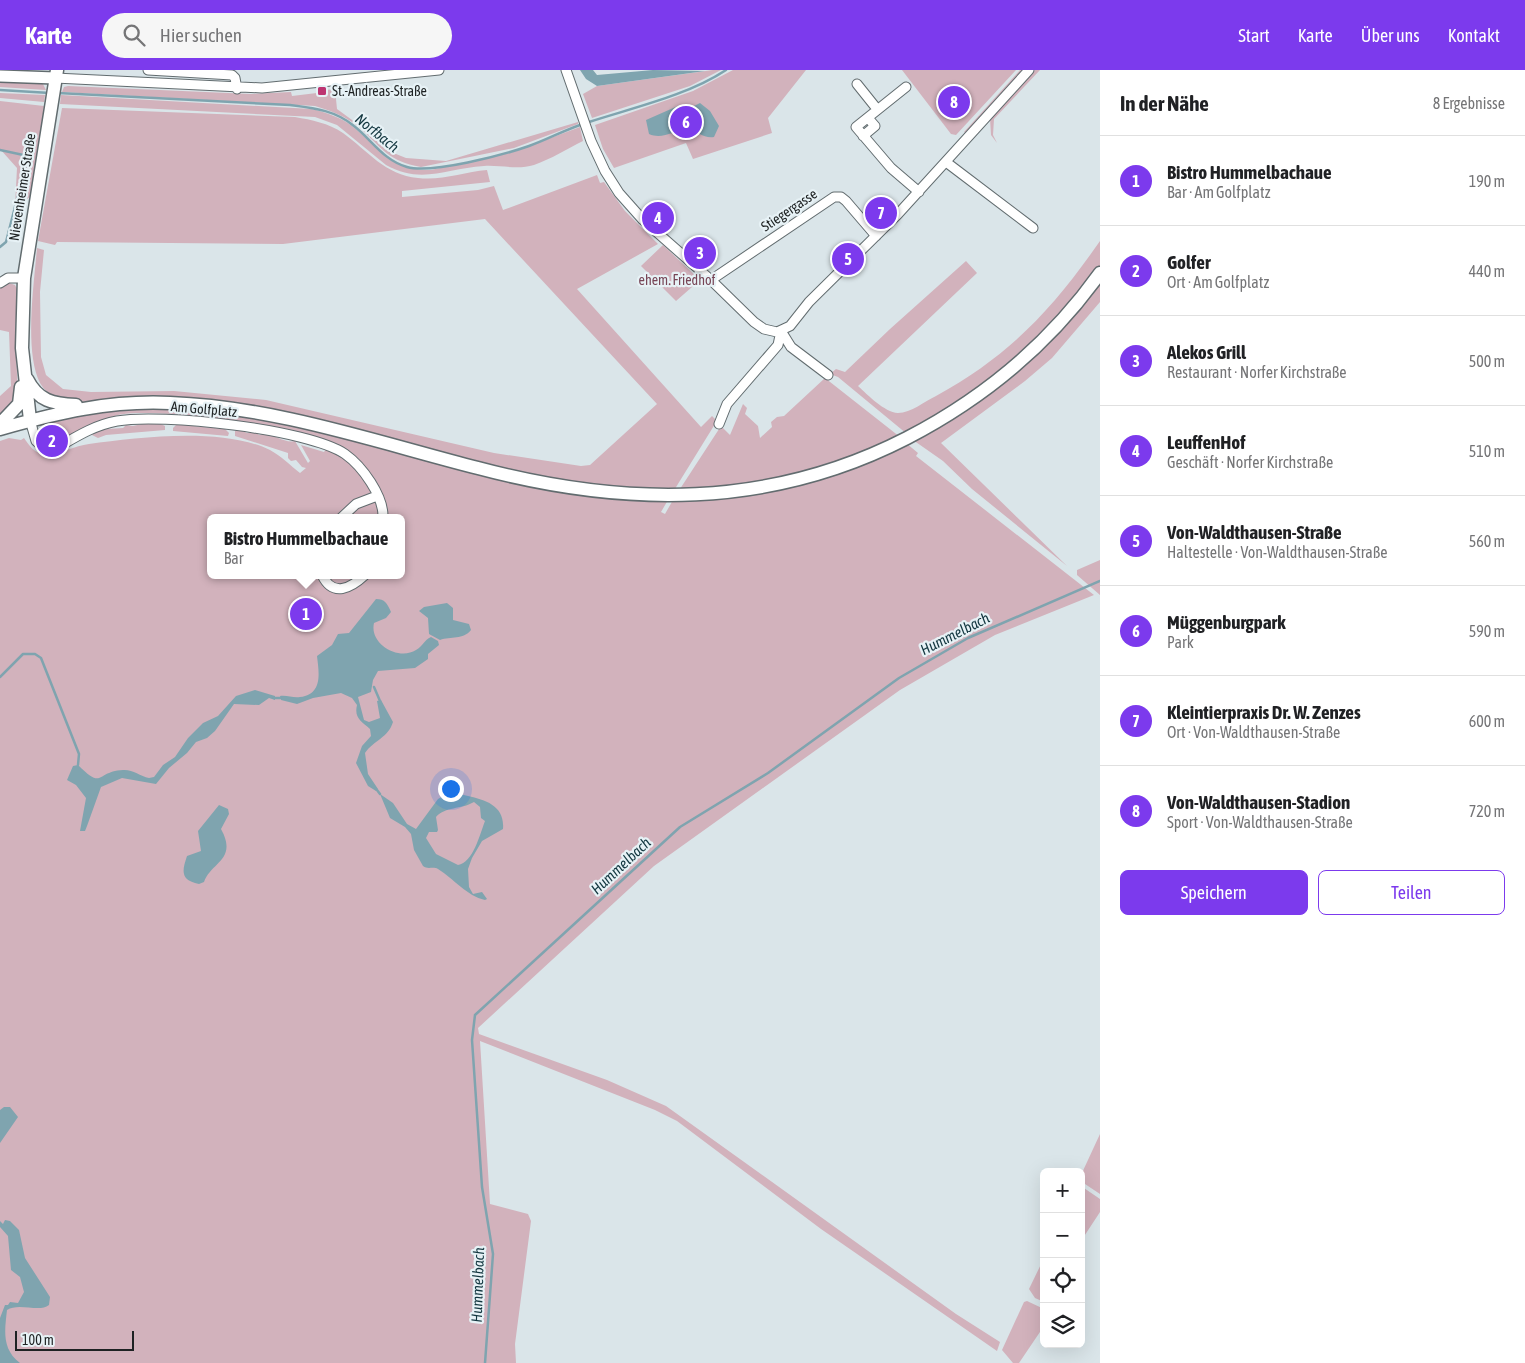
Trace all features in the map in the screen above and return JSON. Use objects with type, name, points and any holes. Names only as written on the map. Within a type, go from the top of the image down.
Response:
[{"type":"main road","name":"Nievenheimer Straße","points":[[24,370],[21,321],[24,278],[56,74]]},
{"type":"main road","points":[[24,370],[35,393],[48,402],[98,406],[167,402],[210,406],[273,415],[344,431],[480,469],[577,489],[649,496],[725,493],[792,481],[840,467],[890,447],[941,420],[990,386],[1036,347],[1071,310],[1100,273]]},
{"type":"main road","points":[[24,370],[30,420]]},
{"type":"main road","points":[[0,424],[19,404],[24,370]]},
{"type":"main road","points":[[0,429],[30,420],[98,406]]},
{"type":"street","points":[[76,79],[80,70]]},
{"type":"street","points":[[148,70],[232,75],[236,78],[238,89]]},
{"type":"street","points":[[0,76],[23,73],[56,74],[76,79],[238,89],[293,86],[439,70]]},
{"type":"street","points":[[566,70],[584,122],[605,170],[624,198],[643,220],[711,280],[760,327],[776,331],[828,375]]},
{"type":"street","points":[[776,331],[790,326],[809,302],[919,192],[1029,70]]},
{"type":"street","points":[[857,84],[878,109]]},
{"type":"street","points":[[906,87],[856,127],[891,168],[919,192]]},
{"type":"street","points":[[946,162],[1033,228]]},
{"type":"street","name":"Stiegergasse","points":[[711,280],[834,197],[840,197],[846,201],[876,236]]},
{"type":"street","points":[[0,283],[8,278],[24,278]]},
{"type":"street","points":[[718,424],[727,404],[778,345],[776,331]]},
{"type":"street","name":"Am Golfplatz","points":[[30,420],[36,441],[47,450],[55,449],[99,426],[124,420],[180,420],[256,428],[282,434],[323,445],[345,454],[365,475],[377,496],[383,509],[383,514]]},
{"type":"street","points":[[345,514],[356,504],[377,496]]},
{"type":"street","points":[[325,579],[330,586],[343,590],[353,586],[361,579]]},
{"type":"green space","points":[[721,70],[690,86],[592,118],[583,94],[597,86]]},
{"type":"green space","points":[[733,70],[806,70],[768,118],[772,133],[693,159],[686,143],[614,168],[603,149],[595,125],[693,91]]},
{"type":"green space","points":[[902,70],[1016,70],[956,135],[951,134]]},
{"type":"green space","points":[[1020,70],[1025,70],[967,134],[964,132]]},
{"type":"green space","points":[[1035,70],[1040,70],[994,119],[993,135],[997,143],[991,135],[990,118]]},
{"type":"green space","points":[[0,80],[43,84],[46,90],[0,87]]},
{"type":"green space","points":[[64,87],[251,94],[291,92],[292,96],[335,89],[337,109],[363,128],[386,150],[406,158],[446,161],[578,122],[578,124],[514,148],[421,167],[393,158],[350,121],[333,112],[315,106],[62,92]]},
{"type":"green space","points":[[0,93],[45,95],[44,102],[0,98]]},
{"type":"green space","points":[[61,95],[312,109],[343,120],[387,157],[406,167],[417,169],[431,170],[513,152],[580,127],[583,141],[534,165],[516,167],[484,166],[435,174],[411,174],[386,165],[337,125],[315,117],[60,104]]},
{"type":"green space","points":[[0,101],[44,106],[32,196],[15,206],[17,168],[0,149]]},
{"type":"green space","points":[[62,108],[295,117],[314,121],[326,124],[343,133],[386,167],[406,176],[427,179],[487,170],[490,182],[402,191],[402,197],[478,190],[494,186],[503,210],[597,175],[600,183],[604,182],[625,211],[658,244],[577,289],[701,427],[712,416],[716,420],[715,424],[673,492],[547,480],[305,418],[56,400],[40,383],[32,353],[31,317],[37,248],[44,250],[40,292],[41,357],[46,375],[63,389],[91,392],[174,391],[266,400],[494,453],[581,466],[590,465],[657,404],[485,219],[283,244],[57,242],[55,245],[38,241]]},
{"type":"green space","points":[[1100,241],[1100,266],[1066,310],[992,380],[907,434],[838,377],[830,374],[836,369],[845,372],[966,261],[977,273],[858,386],[887,410],[898,413],[913,409],[962,380],[1008,347],[1047,310]]},
{"type":"green space","name":"ehem. Friedhof","points":[[663,245],[700,280],[676,301],[641,266]]},
{"type":"green space","points":[[1100,280],[1100,302],[1052,358],[1025,381],[941,443],[1067,566],[972,489],[943,461],[913,440],[951,418]]},
{"type":"green space","points":[[9,283],[15,285],[18,291],[15,334],[18,394],[15,403],[0,418],[0,396],[11,386],[9,332],[0,330],[0,288]]},
{"type":"green space","points":[[825,378],[900,437],[860,455],[768,482],[678,492],[721,426],[730,435],[743,404],[747,408],[745,414],[758,426],[760,438],[772,427],[771,422],[777,417],[784,416]]},
{"type":"green space","points":[[167,407],[237,413],[387,448],[668,500],[661,512],[665,514],[673,500],[738,495],[906,443],[918,453],[916,456],[1094,595],[995,635],[900,690],[654,866],[478,1028],[479,1034],[607,1080],[666,1106],[956,1314],[1000,1342],[997,1351],[821,1229],[677,1121],[655,1110],[480,1041],[490,1204],[528,1214],[531,1221],[515,1344],[516,1363],[0,1363],[0,441],[9,438],[21,440],[24,438],[35,451],[41,454],[50,454],[89,444],[132,439],[181,436],[229,438],[270,450],[300,473],[306,468],[302,467],[296,460],[291,461],[288,458],[288,453],[235,436],[235,431],[239,429],[247,433],[255,431],[259,435],[268,434],[286,441],[295,441],[308,463],[310,461],[301,445],[324,452],[326,449],[349,452],[333,443],[274,427],[200,416],[137,413],[118,415],[79,431],[67,439],[60,435],[52,421],[94,411]]},
{"type":"green space","points":[[146,423],[159,423],[165,426],[165,430],[106,435],[98,438],[92,435],[102,430]]},
{"type":"green space","points":[[191,423],[193,426],[225,429],[229,433],[228,436],[173,431],[177,424]]},
{"type":"green space","points":[[1100,560],[1100,595],[1077,575],[1077,570]]},
{"type":"green space","points":[[1100,1134],[1100,1194],[1085,1184],[1084,1168]]},
{"type":"green space","points":[[1085,1189],[1100,1199],[1100,1212],[1085,1235]]},
{"type":"green space","points":[[1040,1266],[1040,1300],[1035,1298],[1029,1289]]},
{"type":"green space","points":[[1027,1301],[1040,1307],[1040,1332],[1019,1363],[1013,1363],[1002,1350],[1024,1302]]},
{"type":"water","points":[[580,70],[593,70],[597,75],[653,70],[705,71],[597,86],[586,79]]},
{"type":"water","points":[[700,103],[710,111],[719,126],[714,137],[707,137],[688,130],[659,136],[649,134],[646,120],[680,105],[692,107]]},
{"type":"water","points":[[376,599],[385,602],[391,612],[386,618],[374,623],[376,638],[381,644],[394,652],[402,653],[416,650],[431,637],[438,641],[439,645],[428,654],[428,659],[415,668],[378,671],[373,680],[371,692],[358,697],[364,720],[369,722],[380,718],[377,701],[381,700],[393,722],[388,732],[365,753],[368,774],[378,789],[376,791],[368,786],[356,763],[362,746],[371,736],[370,729],[357,716],[357,705],[352,698],[341,693],[313,698],[297,704],[281,700],[280,696],[300,697],[313,692],[319,676],[317,656],[332,645],[338,634],[349,633]]},
{"type":"water","points":[[447,603],[453,608],[453,620],[469,624],[471,630],[461,637],[440,640],[429,634],[428,618],[419,611],[424,607]]},
{"type":"water","points":[[255,690],[275,696],[275,700],[269,698],[259,705],[234,704],[215,731],[207,738],[196,742],[187,753],[169,768],[156,784],[122,778],[101,787],[85,831],[80,831],[86,798],[76,785],[67,780],[73,766],[78,765],[86,773],[97,778],[114,771],[123,770],[149,778],[154,777],[163,765],[175,757],[188,738],[203,723],[218,716],[236,696]]},
{"type":"water","points":[[449,793],[457,793],[488,802],[501,815],[503,829],[482,841],[468,869],[469,887],[473,894],[482,892],[487,899],[485,900],[472,895],[438,869],[423,866],[414,850],[411,834],[405,827],[390,818],[380,794],[393,803],[407,824],[416,829],[438,799]],"holes":[[[474,802],[480,807],[481,818],[485,821],[472,854],[468,859],[458,865],[436,854],[426,838],[429,832],[437,832],[438,830],[436,817],[444,811]]]},
{"type":"water","points":[[219,805],[228,809],[229,814],[221,829],[227,848],[222,860],[207,875],[204,882],[199,884],[188,880],[184,874],[184,866],[187,856],[201,851],[198,831]]},
{"type":"water","points":[[4,1107],[10,1107],[18,1117],[0,1143],[0,1110]]},
{"type":"water","points":[[5,1220],[10,1221],[19,1230],[25,1258],[50,1297],[49,1305],[45,1307],[17,1307],[7,1310],[5,1331],[7,1345],[20,1363],[0,1363],[0,1318],[5,1305],[8,1305],[10,1302],[18,1303],[24,1292],[20,1277],[11,1270],[8,1236],[0,1227],[0,1221],[3,1224]]},
{"type":"waterway","name":"Norfbach","points":[[58,93],[290,105],[315,109],[331,113],[347,121],[391,160],[407,167],[433,168],[450,166],[517,150],[581,124],[678,94],[726,70]]},
{"type":"waterway","name":"Norfbach","points":[[0,90],[50,93]]},
{"type":"waterway","points":[[0,150],[28,156],[6,242],[0,247]]},
{"type":"waterway","name":"Hummelbach","points":[[485,1363],[493,1254],[482,1187],[472,1040],[475,1015],[680,827],[768,773],[899,678],[968,638],[1100,581]]},
{"type":"waterway","points":[[0,677],[23,654],[35,654],[41,658],[79,754],[78,765]]},
{"type":"waterway","points":[[374,687],[380,701]]},
{"type":"waterway","points":[[274,698],[280,698]]},
{"type":"waterway","points":[[377,790],[380,794]]},
{"type":"place","name":"St.-Andreas-Straße","points":[[322,91]]},
{"type":"place","name":"Von-Waldthausen-Stadion","points":[[954,102]]},
{"type":"place","name":"Müggenburgpark","points":[[686,122]]},
{"type":"place","name":"Kleintierpraxis Dr. W. Zenzes","points":[[881,213]]},
{"type":"place","name":"LeuffenHof","points":[[658,218]]},
{"type":"place","name":"Alekos Grill","points":[[700,253]]},
{"type":"place","name":"Von-Waldthausen-Straße","points":[[848,259]]},
{"type":"place","name":"Golfer","points":[[52,441]]},
{"type":"place","name":"Bistro Hummelbachaue","points":[[306,614]]}]
